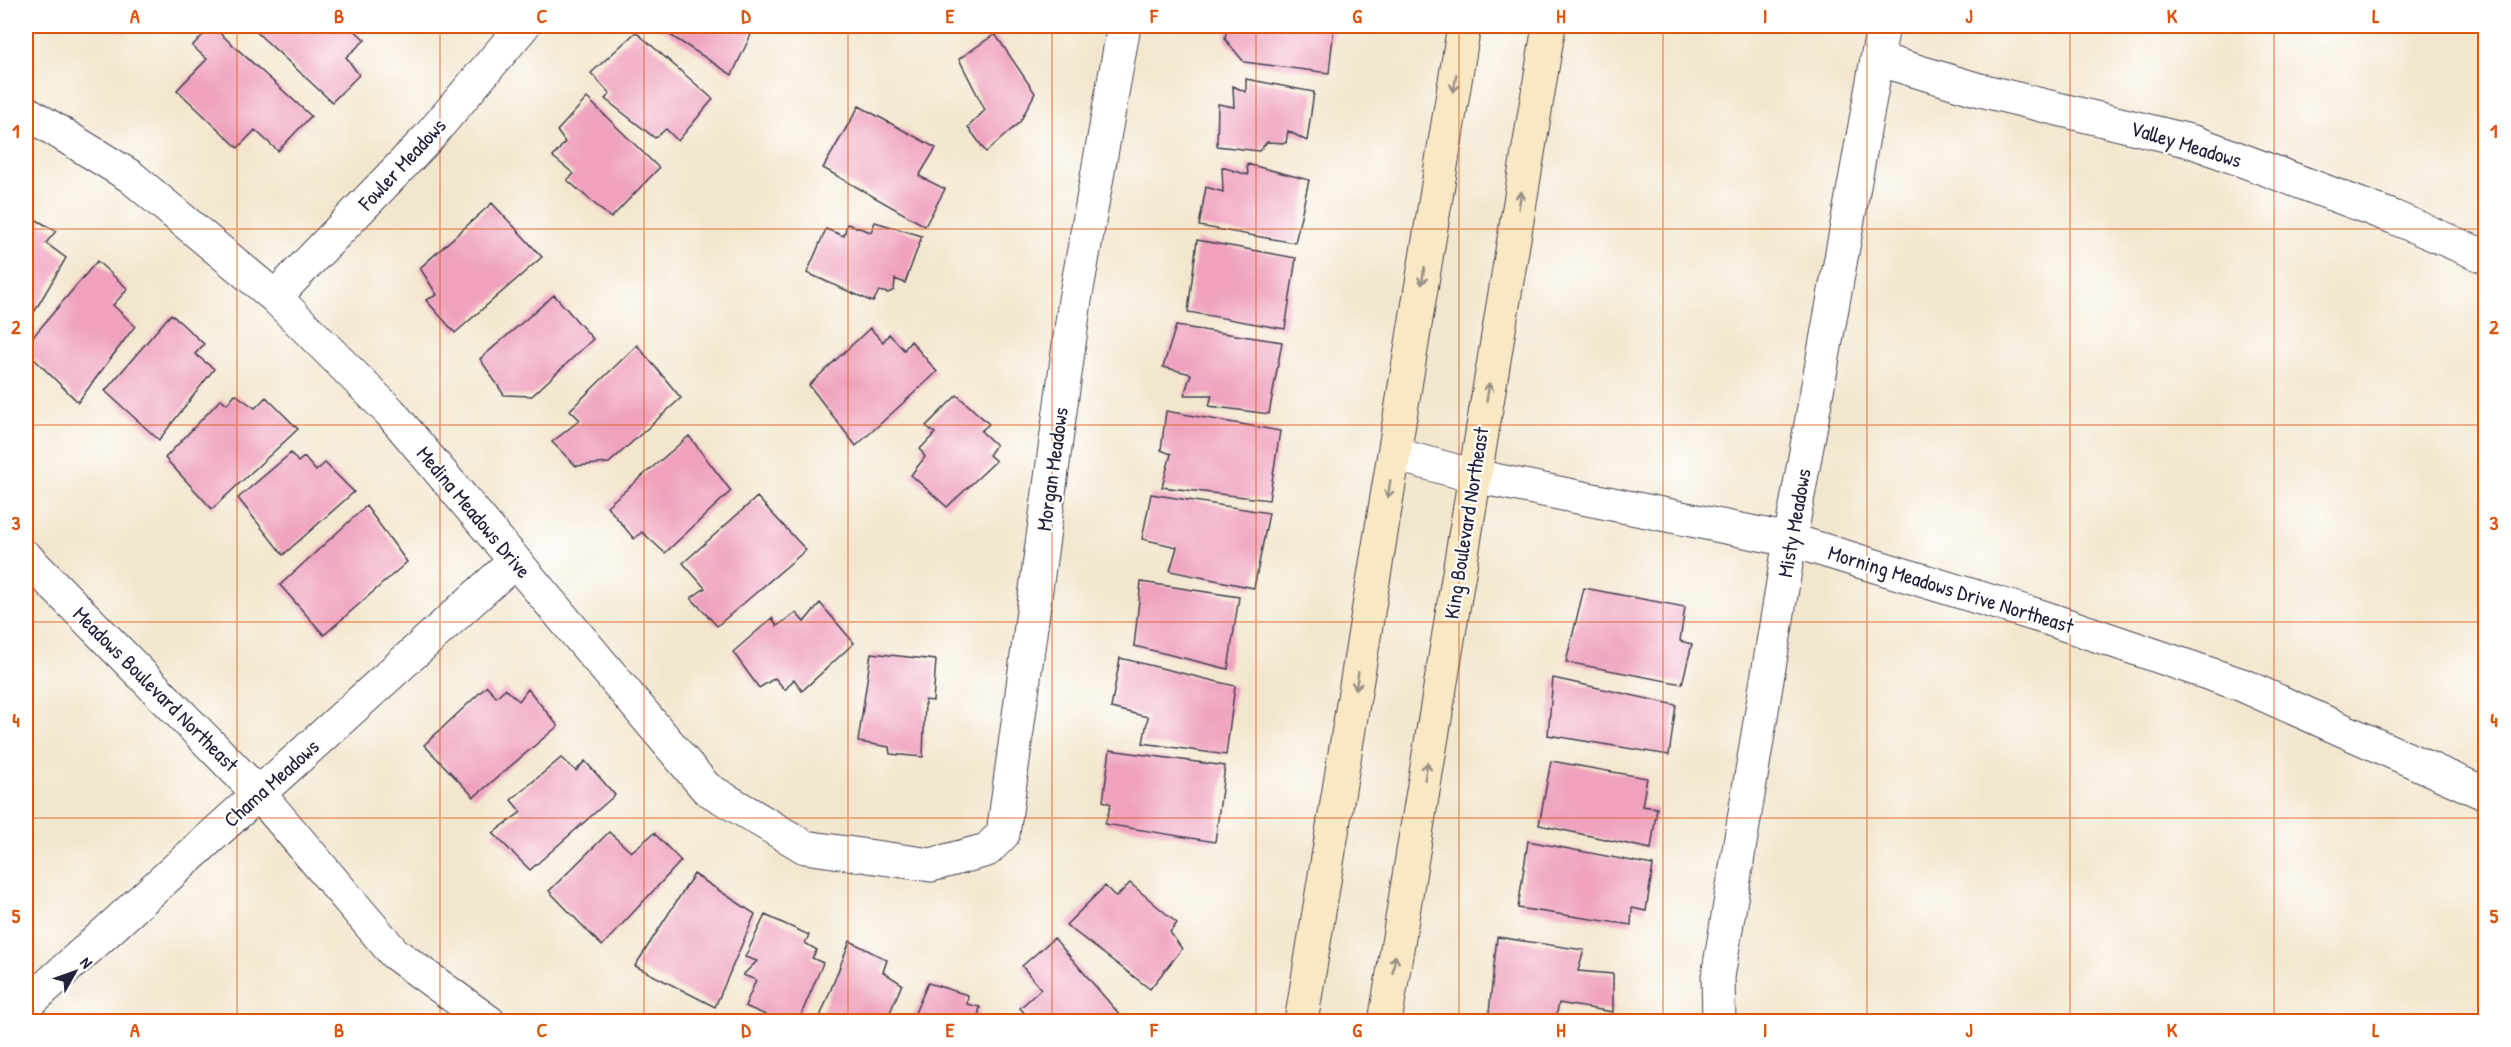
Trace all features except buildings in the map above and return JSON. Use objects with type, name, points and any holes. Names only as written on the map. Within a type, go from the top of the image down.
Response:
[{"type":"street","name":"Fowler Meadows","points":[[275,297],[427,139],[523,26]]},
{"type":"street","name":"Morgan Meadows","points":[[931,865],[987,850],[1003,834],[1075,300],[1124,26]]},
{"type":"street","points":[[1301,1022],[1464,26]]},
{"type":"street","name":"King Boulevard Northeast","points":[[1385,1022],[1549,26]]},
{"type":"street","name":"Misty Meadows","points":[[1719,1022],[1718,977],[1790,540],[1883,26]]},
{"type":"street","name":"Valley Meadows","points":[[1877,59],[1976,89],[2194,142],[2393,217],[2486,257]]},
{"type":"street","name":"Medina Meadows Drive","points":[[26,112],[130,176],[275,297],[390,412],[706,788],[805,847],[931,865]]},
{"type":"street","name":"Morning Meadows Drive Northeast","points":[[1394,454],[1474,476],[1790,540],[2046,618],[2242,685],[2486,794]]},
{"type":"street","name":"Meadows Boulevard Northeast","points":[[26,557],[259,794],[394,953],[489,1022]]},
{"type":"street","name":"Chama Meadows","points":[[26,1005],[515,561]]}]
